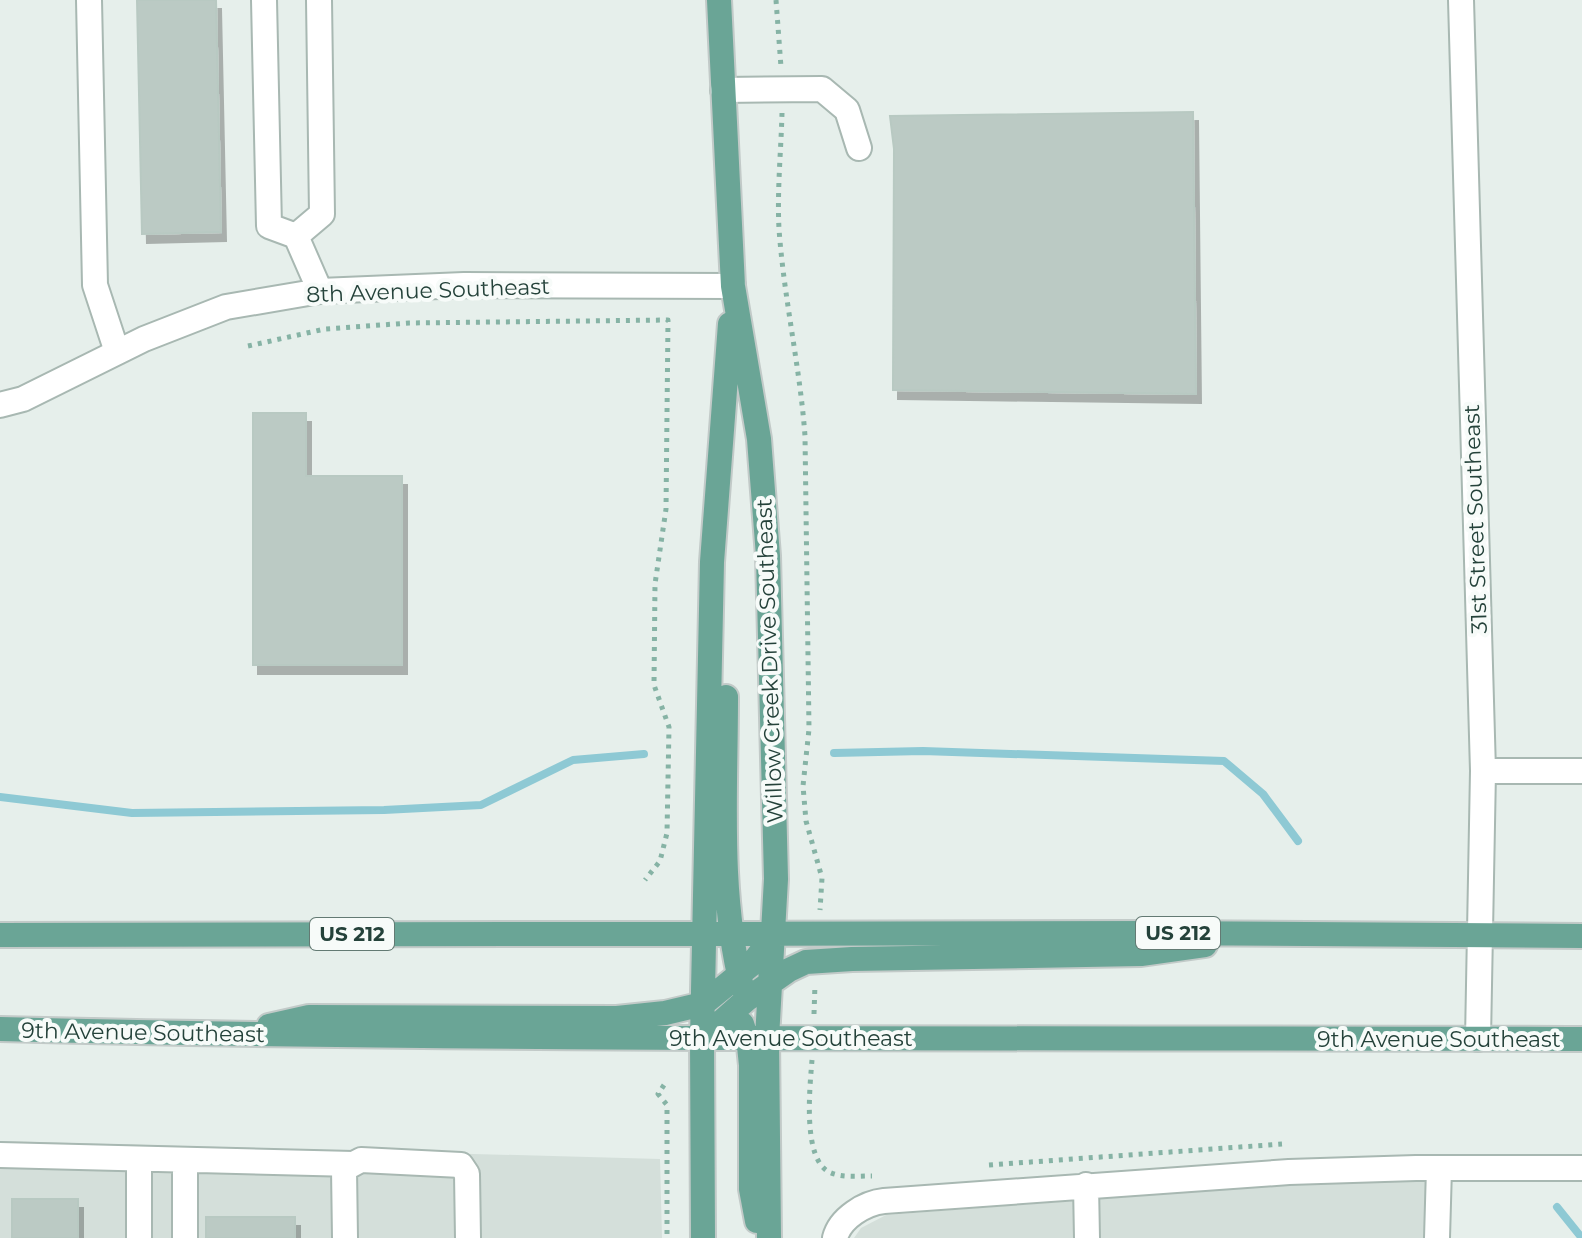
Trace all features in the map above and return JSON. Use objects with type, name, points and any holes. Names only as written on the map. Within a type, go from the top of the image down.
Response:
[{"type":"main road","name":"Willow Creek Drive Southeast","points":[[719,0],[733,286],[759,439],[768,556],[775,933],[771,983],[757,1038]]},
{"type":"main road","name":"Willow Creek Drive Southeast","points":[[703,1238],[702,1039],[712,562],[733,286]]},
{"type":"main road","points":[[712,562],[726,695],[726,856],[733,979]]},
{"type":"main road","points":[[705,933],[733,979],[757,1038],[769,1238]]},
{"type":"main road","points":[[228,1035],[309,1017],[617,1018],[665,1013],[703,1004],[752,964],[775,933]]},
{"type":"main road","name":"US 212","points":[[0,935],[818,933],[1582,936]]},
{"type":"main road","points":[[702,1039],[741,1004],[806,962],[1141,954],[1287,934]]},
{"type":"main road","name":"9th Avenue Southeast","points":[[0,1029],[228,1035],[702,1039],[1582,1039]]},
{"type":"main road","points":[[757,1038],[751,1065],[751,1189],[760,1238]]},
{"type":"street","points":[[89,0],[95,285],[117,352]]},
{"type":"street","points":[[264,0],[269,226],[296,236],[320,291]]},
{"type":"street","points":[[296,236],[322,214],[319,0]]},
{"type":"street","name":"31st Street Southeast","points":[[1461,0],[1483,771],[1478,1039]]},
{"type":"street","points":[[723,90],[822,89],[847,110],[859,148]]},
{"type":"street","name":"8th Avenue Southeast","points":[[0,405],[23,399],[117,352],[226,307],[320,291],[464,285],[733,286]]},
{"type":"street","points":[[1483,771],[1582,771]]},
{"type":"street","points":[[0,1155],[353,1164]]},
{"type":"street","points":[[139,1159],[139,1238]]},
{"type":"street","points":[[185,1160],[185,1238]]},
{"type":"street","points":[[345,1238],[344,1169],[361,1160],[461,1165],[467,1174],[468,1238]]},
{"type":"street","points":[[1437,1238],[1439,1168]]},
{"type":"street","points":[[835,1238],[836,1231],[870,1202],[1289,1172],[1582,1168]]},
{"type":"street","points":[[1086,1185],[1087,1238]]},
{"type":"path","points":[[776,0],[781,38],[782,90],[779,226],[805,436],[809,729],[803,786],[806,821],[822,878],[818,933]]},
{"type":"path","points":[[248,346],[325,329],[409,323],[668,320],[666,509],[655,584],[654,656],[654,685],[669,727],[667,833],[660,861],[645,880]]},
{"type":"path","points":[[816,961],[811,1138],[814,1155],[822,1168],[832,1174],[886,1174]]},
{"type":"path","points":[[664,1085],[658,1094],[667,1105],[667,1238]]},
{"type":"path","points":[[988,1165],[1285,1144]]},
{"type":"shaded area","points":[[0,1141],[660,1159],[662,1238],[0,1238]]},
{"type":"shaded area","points":[[1338,1181],[1425,1181],[1425,1238],[854,1238],[861,1228],[886,1215]]},
{"type":"building","points":[[137,0],[216,0],[221,232],[142,234]]},
{"type":"building","points":[[1193,112],[1196,394],[893,390],[894,149],[890,116]]},
{"type":"building","points":[[253,413],[306,413],[306,476],[402,476],[402,665],[253,665]]},
{"type":"building","points":[[12,1199],[78,1199],[78,1238],[12,1238]]},
{"type":"building","points":[[206,1217],[295,1217],[295,1238],[206,1238]]},
{"type":"waterway","points":[[834,753],[923,751],[1224,761],[1263,794],[1298,841]]},
{"type":"waterway","points":[[0,797],[132,813],[384,810],[481,805],[573,760],[644,754]]},
{"type":"waterway","points":[[1557,1207],[1582,1238]]}]
